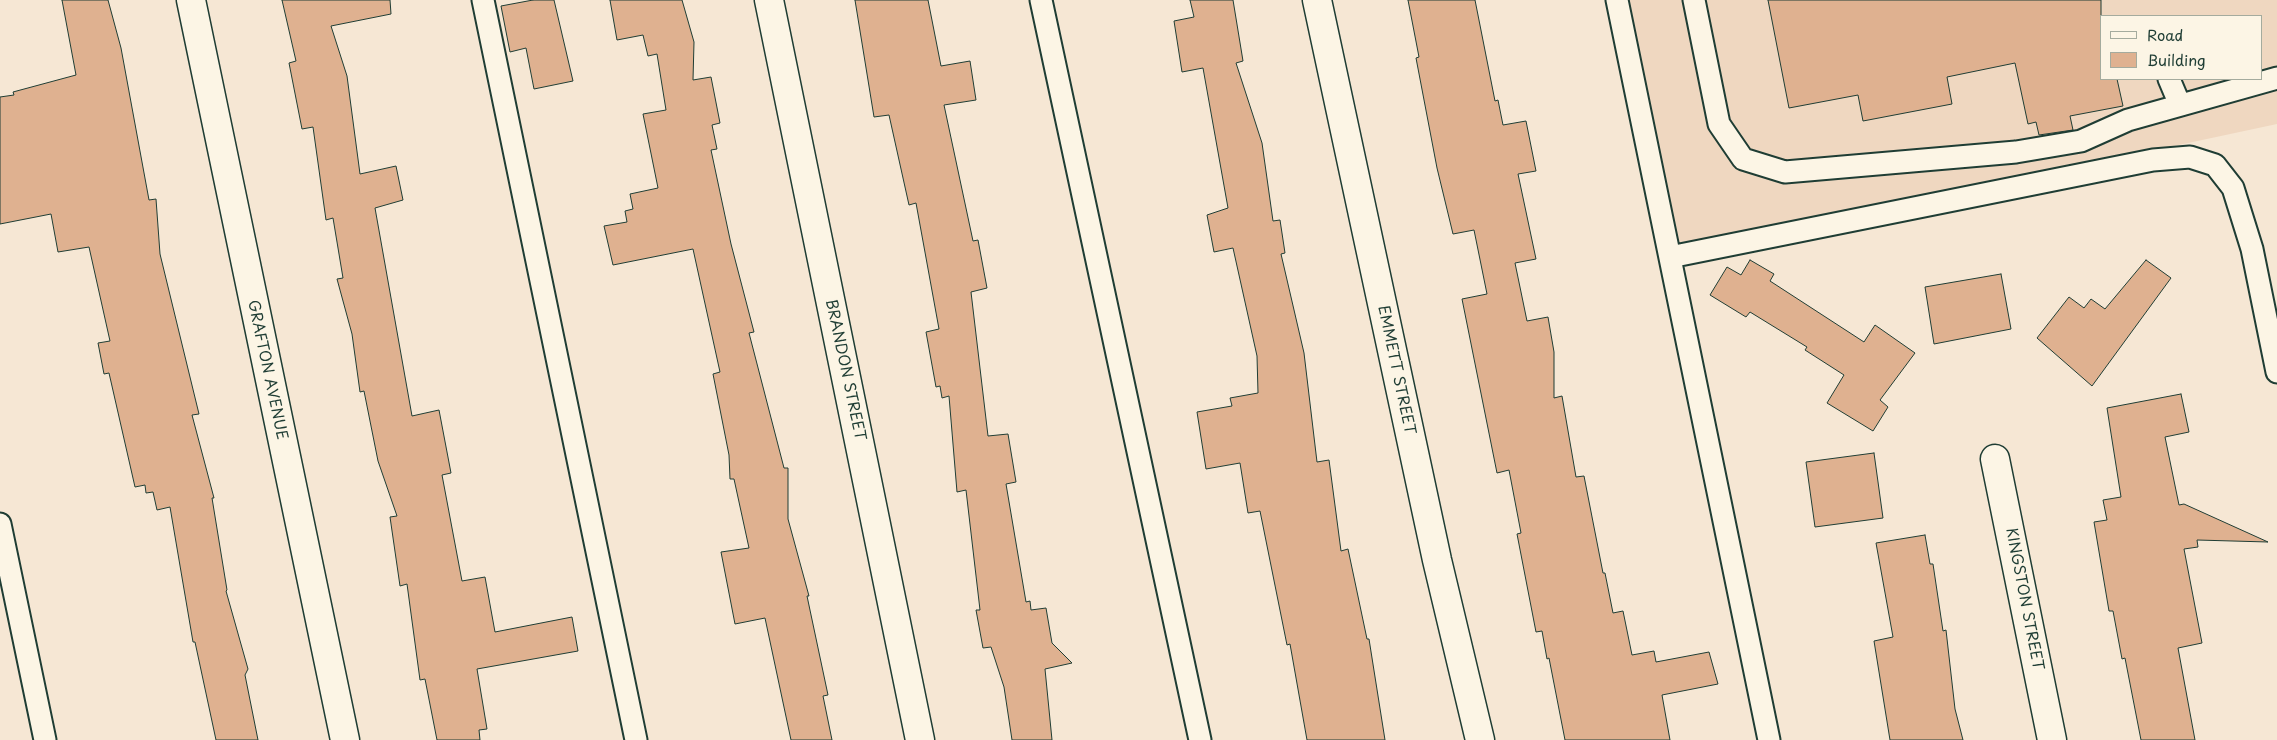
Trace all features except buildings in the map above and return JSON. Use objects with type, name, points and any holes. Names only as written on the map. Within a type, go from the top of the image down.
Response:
[{"type":"street","name":"GRAFTON AVENUE","points":[[191,0],[345,740]]},
{"type":"street","name":"BRANDON STREET","points":[[769,0],[920,740]]},
{"type":"street","name":"EMMETT STREET","points":[[1317,0],[1437,560],[1480,740]]},
{"type":"street","name":"KINGSTON STREET","points":[[1995,459],[2052,740]]},
{"type":"lane","points":[[483,0],[636,740]]},
{"type":"lane","points":[[1041,0],[1200,740]]},
{"type":"lane","points":[[1617,0],[1769,740]]},
{"type":"lane","points":[[1694,0],[1719,124],[1742,159],[1785,172],[2016,152],[2082,141],[2128,120],[2277,78]]},
{"type":"lane","points":[[2169,80],[2180,105]]},
{"type":"lane","points":[[1670,257],[2153,160],[2190,157],[2215,164],[2233,188],[2252,249],[2277,372]]},
{"type":"lane","points":[[0,524],[45,740]]},
{"type":"shaded area","points":[[1629,0],[2277,0],[2277,124],[1677,246]]}]
